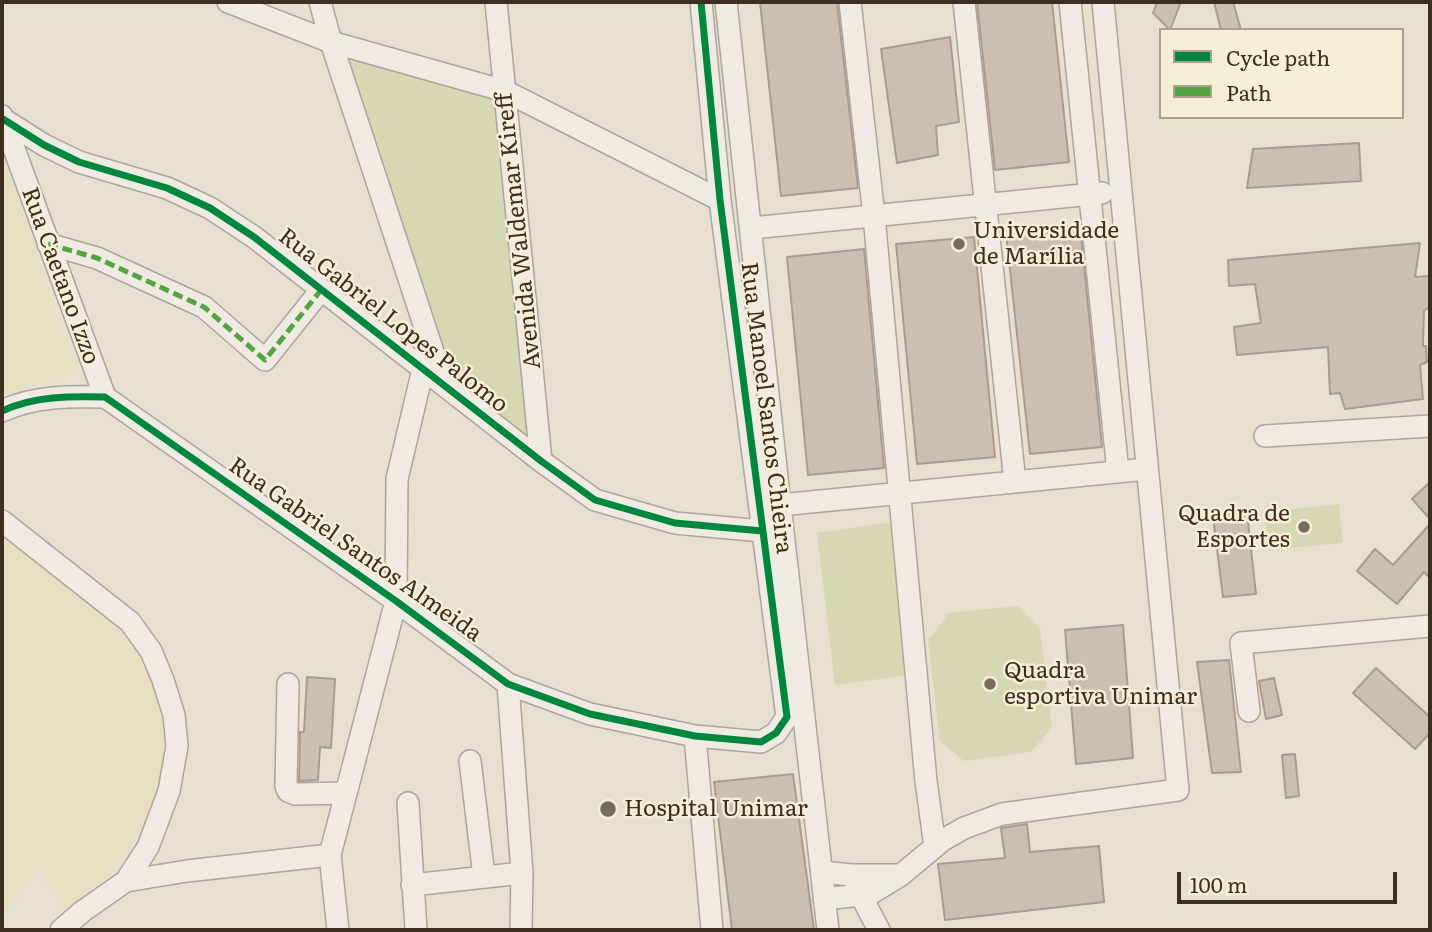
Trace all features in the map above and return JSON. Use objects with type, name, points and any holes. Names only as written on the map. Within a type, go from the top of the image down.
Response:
[{"type":"street","points":[[228,2],[331,42],[505,91],[720,200]]},
{"type":"street","points":[[320,2],[444,385]]},
{"type":"street","name":"Avenida Waldemar Kireff","points":[[496,2],[541,461]]},
{"type":"street","name":"Rua Manoel Santos Chieira","points":[[695,736],[761,742],[776,733],[787,717],[720,200],[701,2]]},
{"type":"street","points":[[726,2],[828,930]]},
{"type":"street","points":[[850,2],[874,216],[924,769],[934,847]]},
{"type":"street","points":[[964,2],[1015,482]]},
{"type":"street","points":[[1070,2],[1118,472]]},
{"type":"street","points":[[824,899],[870,894],[901,875],[934,847],[964,828],[1002,814],[1178,790],[1103,2]]},
{"type":"street","name":"Rua Gabriel Lopes Palomo","points":[[2,117],[44,145],[79,162],[167,188],[210,208],[254,237],[595,500],[675,523],[762,531]]},
{"type":"street","name":"Rua Caetano Izzo","points":[[2,117],[105,397]]},
{"type":"street","points":[[752,228],[1121,192]]},
{"type":"street","points":[[48,244],[97,258],[204,307],[265,360],[321,290]]},
{"type":"street","points":[[337,930],[330,855],[396,601],[397,479],[423,369]]},
{"type":"street","points":[[2,411],[37,400],[64,396],[105,397]]},
{"type":"street","name":"Rua Gabriel Santos Almeida","points":[[105,397],[396,601],[508,684],[590,714],[695,736]]},
{"type":"street","points":[[1265,436],[1430,426]]},
{"type":"street","points":[[780,505],[1147,469]]},
{"type":"street","points":[[2,521],[130,622],[151,651],[174,715],[177,746],[169,791],[148,846],[126,881],[61,930]]},
{"type":"street","points":[[1249,711],[1241,643],[1430,626]]},
{"type":"street","points":[[288,684],[288,791],[295,794],[345,793]]},
{"type":"street","points":[[508,684],[522,873],[522,930]]},
{"type":"street","points":[[695,736],[712,930]]},
{"type":"street","points":[[470,761],[484,876]]},
{"type":"street","points":[[408,803],[416,930]]},
{"type":"street","points":[[126,881],[187,871],[330,855]]},
{"type":"street","points":[[822,872],[901,875]]},
{"type":"street","points":[[412,885],[522,873]]},
{"type":"street","points":[[851,875],[879,930]]},
{"type":"shaded area","points":[[2,153],[78,372],[2,396]]},
{"type":"shaded area","points":[[2,536],[103,615],[139,656],[162,706],[166,758],[155,808],[110,875],[65,909],[39,868],[2,915]]},
{"type":"green space","points":[[331,42],[505,91],[541,461],[444,385]]},
{"type":"green space","name":"Quadra de Esportes","points":[[1339,504],[1343,543],[1269,550],[1265,512]]},
{"type":"green space","points":[[893,522],[910,675],[835,685],[817,533]]},
{"type":"green space","name":"Quadra esportiva Unimar","points":[[1018,606],[1040,628],[1052,728],[1030,752],[964,761],[940,741],[928,640],[949,613]]},
{"type":"building","points":[[760,2],[837,2],[858,188],[781,196]]},
{"type":"building","points":[[977,2],[1052,2],[1069,162],[995,170]]},
{"type":"building","points":[[1157,2],[1181,2],[1171,28],[1153,13]]},
{"type":"building","points":[[1214,2],[1233,2],[1240,28],[1220,28]]},
{"type":"building","points":[[950,37],[959,122],[936,126],[938,155],[897,163],[881,49]]},
{"type":"building","points":[[1359,143],[1361,181],[1247,188],[1253,149]]},
{"type":"building","points":[[1080,225],[1102,447],[1030,454],[1006,233]]},
{"type":"building","points":[[974,237],[995,457],[917,464],[896,244]]},
{"type":"building","points":[[1420,243],[1415,277],[1430,276],[1430,306],[1424,311],[1423,346],[1426,346],[1427,362],[1420,365],[1423,399],[1345,409],[1340,393],[1330,394],[1328,347],[1237,355],[1234,327],[1261,323],[1255,284],[1229,286],[1228,260]]},
{"type":"building","points":[[864,249],[884,468],[808,475],[787,257]]},
{"type":"building","points":[[1430,482],[1430,519],[1412,499]]},
{"type":"building","points":[[1247,513],[1256,594],[1223,597],[1213,517]]},
{"type":"building","points":[[1430,524],[1430,578],[1424,572],[1397,604],[1357,571],[1375,549],[1393,565]]},
{"type":"building","points":[[1123,625],[1133,758],[1076,764],[1065,630]]},
{"type":"building","points":[[1229,660],[1241,772],[1212,773],[1197,662]]},
{"type":"building","points":[[1376,668],[1430,717],[1430,733],[1415,749],[1353,693]]},
{"type":"building","points":[[307,677],[335,679],[331,748],[320,747],[318,780],[299,781],[300,732],[304,732]]},
{"type":"building","points":[[1274,678],[1282,715],[1266,719],[1259,681]]},
{"type":"building","points":[[1295,754],[1299,796],[1286,798],[1282,755]]},
{"type":"building","points":[[793,774],[814,930],[732,930],[714,782]]},
{"type":"building","points":[[1027,824],[1030,852],[1099,846],[1104,902],[945,920],[938,864],[1005,858],[1001,828]]},
{"type":"marked path","points":[[48,244],[97,258],[204,307],[265,360],[321,290]]},
{"type":"cycle path","points":[[2,411],[39,400],[105,397],[396,601],[508,684],[590,714],[695,736],[761,742],[776,733],[787,717],[720,200],[701,2]]},
{"type":"cycle path","points":[[3,119],[44,145],[79,162],[167,188],[210,208],[254,237],[595,500],[675,523],[762,531]]},
{"type":"place","name":"Universidade de Marília","points":[[959,244]]},
{"type":"place","name":"Quadra de Esportes","points":[[1304,527]]},
{"type":"place","name":"Quadra esportiva Unimar","points":[[990,684]]},
{"type":"place","name":"Hospital Unimar","points":[[608,809]]}]
